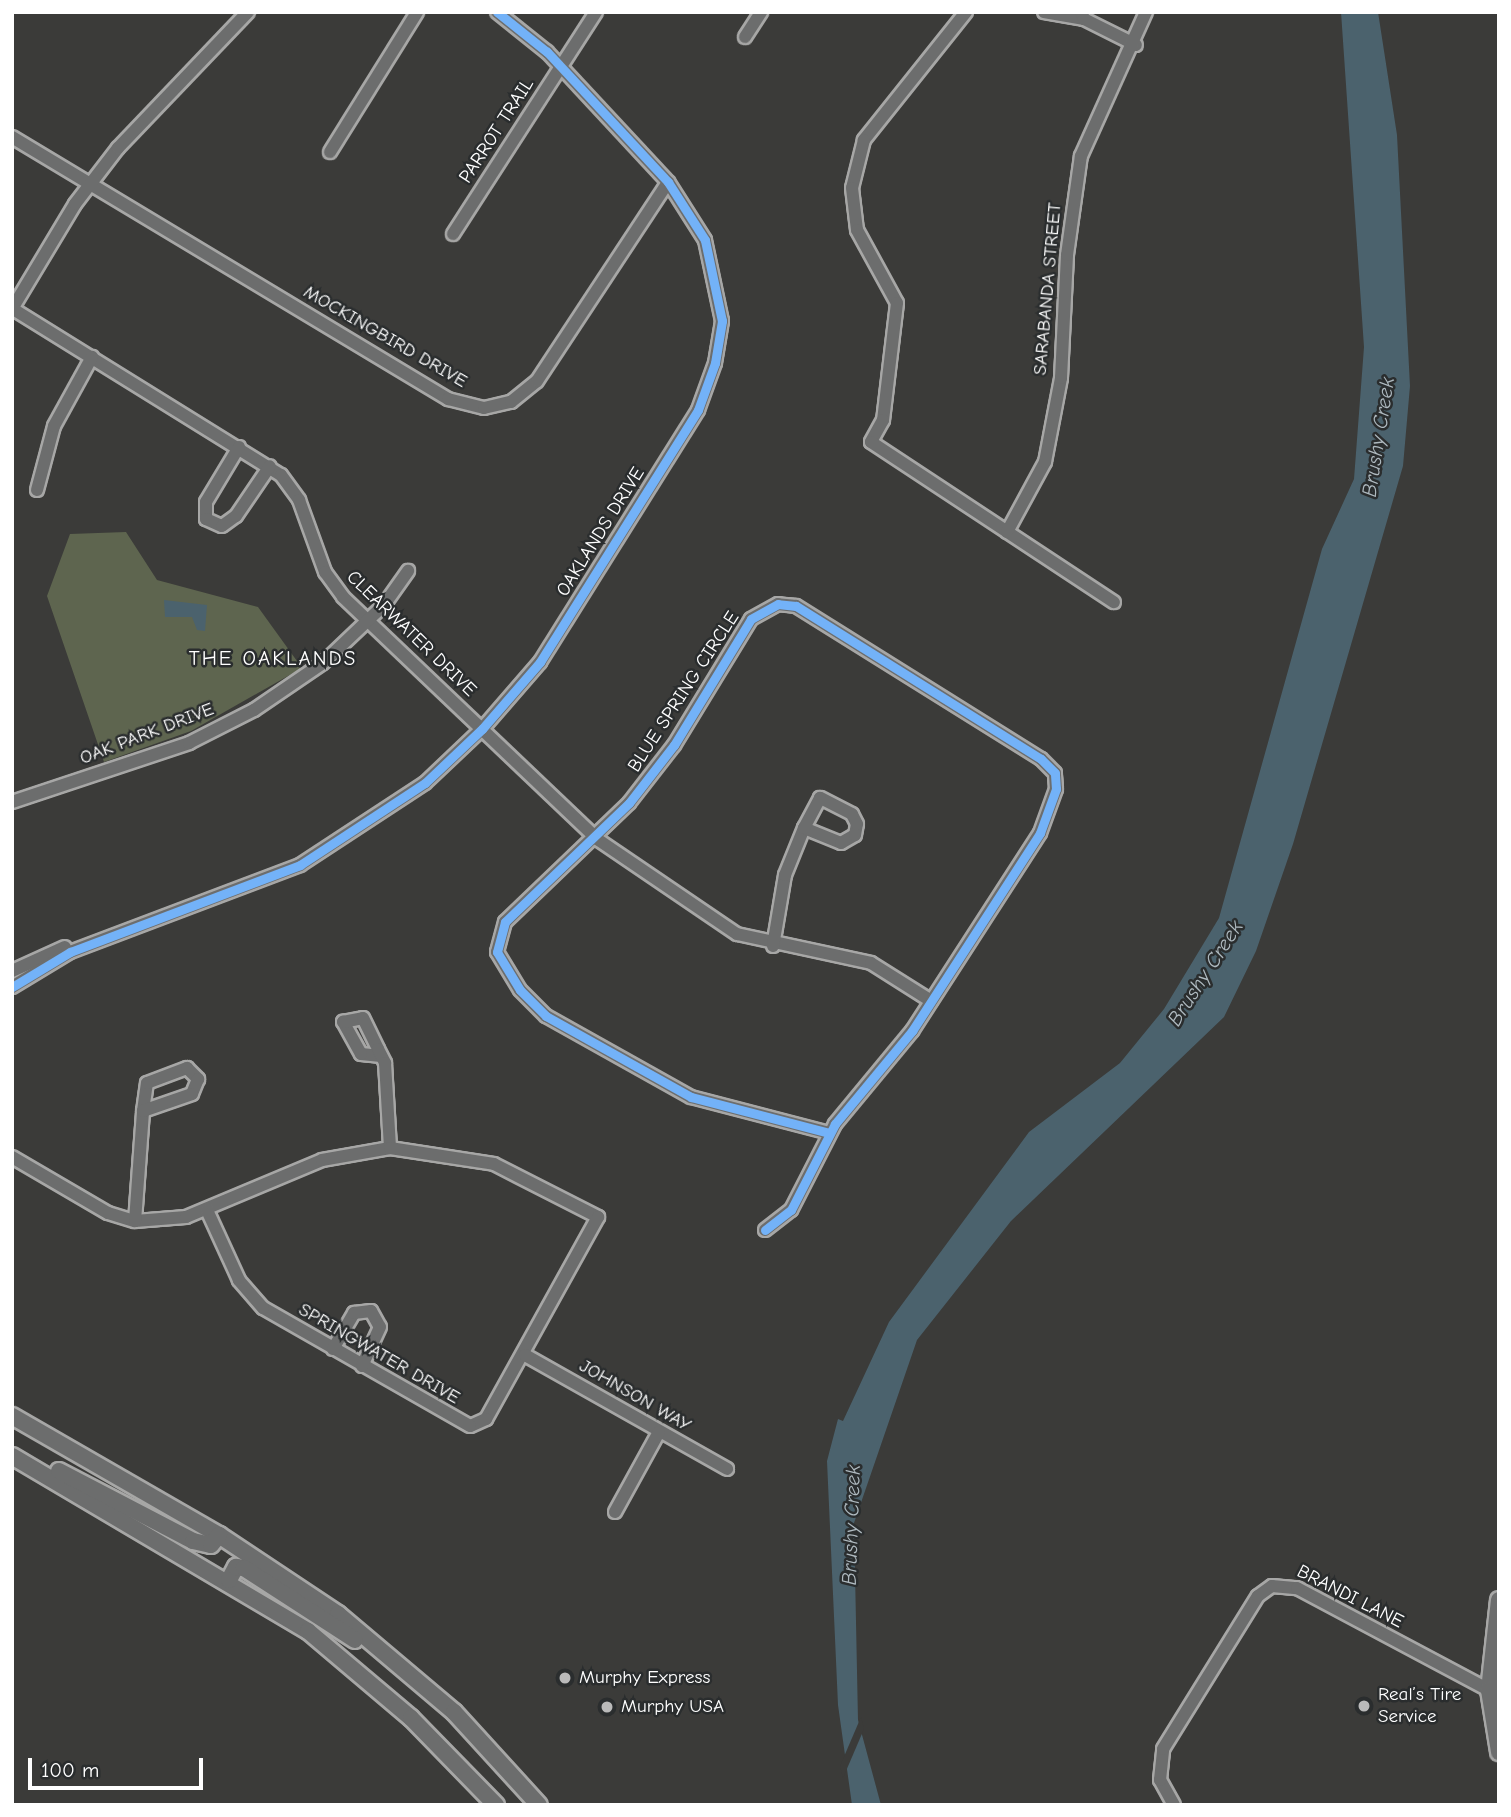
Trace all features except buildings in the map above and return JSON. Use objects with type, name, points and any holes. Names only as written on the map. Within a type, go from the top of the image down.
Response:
[{"type":"main road","points":[[12,1416],[219,1535],[380,1647],[483,1740],[539,1805]]},
{"type":"main road","points":[[12,1456],[229,1580],[336,1652],[496,1805]]},
{"type":"main road","points":[[30,1466],[50,1466],[193,1541],[211,1545],[219,1535]]},
{"type":"main road","points":[[229,1580],[236,1567],[244,1568],[359,1643],[380,1647]]},
{"type":"main road","points":[[1499,1600],[1489,1690],[1499,1752]]},
{"type":"street","points":[[12,309],[90,184],[248,12]]},
{"type":"street","points":[[330,152],[417,12]]},
{"type":"street","name":"OAKLANDS DRIVE","points":[[12,987],[51,960],[237,893],[335,846],[402,802],[482,729],[540,662],[708,387],[720,342],[718,279],[701,231],[668,182],[561,66],[497,12]]},
{"type":"street","name":"PARROT TRAIL","points":[[453,234],[596,12]]},
{"type":"street","points":[[745,37],[761,12]]},
{"type":"street","points":[[966,12],[864,140],[852,188],[857,230],[897,303],[883,420],[870,442],[1114,602]]},
{"type":"street","points":[[1044,12],[1082,15],[1136,45]]},
{"type":"street","name":"SARABANDA STREET","points":[[1007,532],[1045,462],[1061,378],[1067,255],[1081,156],[1103,100],[1136,45],[1146,12]]},
{"type":"street","name":"MOCKINGBIRD DRIVE","points":[[12,137],[448,399],[484,408],[511,402],[537,381],[668,182]]},
{"type":"street","name":"CLEARWATER DRIVE","points":[[12,309],[270,466],[299,500],[333,586],[597,839],[683,903],[772,946],[862,960],[930,1001]]},
{"type":"street","points":[[37,491],[54,426],[92,357]]},
{"type":"street","points":[[239,447],[206,502],[206,519],[222,526],[236,516],[270,466]]},
{"type":"street","name":"OAK PARK DRIVE","points":[[12,802],[217,730],[290,688],[367,620],[408,570]]},
{"type":"street","name":"BLUE SPRING CIRCLE","points":[[796,606],[1055,773],[1056,789],[1040,834],[930,1001],[829,1133],[691,1097],[546,1016],[520,990],[498,958],[500,930],[597,839],[674,745],[751,619],[764,607],[796,606]]},
{"type":"street","points":[[772,946],[785,875],[804,828]]},
{"type":"street","name":"OAKLANDS DRIVE","points":[[12,971],[48,952],[130,930]]},
{"type":"street","points":[[12,1157],[108,1213],[135,1221],[170,1221],[207,1210],[322,1160],[390,1148],[389,1076],[381,1056]]},
{"type":"street","points":[[135,1221],[143,1111],[146,1083],[187,1068],[198,1079],[192,1094],[143,1111]]},
{"type":"street","points":[[765,1230],[791,1210],[829,1133]]},
{"type":"street","name":"SPRINGWATER DRIVE","points":[[207,1210],[250,1295],[333,1349],[470,1426],[486,1419],[524,1355],[598,1217],[494,1164],[390,1148]]},
{"type":"street","points":[[333,1349],[354,1313],[371,1311],[380,1327],[362,1366]]},
{"type":"street","name":"JOHNSON WAY","points":[[524,1355],[727,1469]]},
{"type":"street","points":[[615,1512],[659,1432]]},
{"type":"street","name":"BRANDI LANE","points":[[1174,1805],[1160,1780],[1163,1749],[1258,1596],[1272,1586],[1297,1588],[1489,1690]]},
{"type":"green space","points":[[126,532],[157,580],[258,607],[302,668],[191,731],[104,762],[47,596],[70,534]]},
{"type":"water","name":"Brushy Creek","points":[[1341,12],[1378,12],[1397,135],[1410,386],[1403,466],[1293,844],[1256,951],[1224,1017],[1011,1221],[917,1340],[854,1523],[858,1720],[881,1805],[852,1805],[838,1705],[827,1461],[838,1419],[843,1421],[889,1322],[1029,1132],[1120,1063],[1164,1009],[1219,918],[1322,549],[1354,479],[1364,347]]},
{"type":"water","points":[[164,600],[207,605],[205,631],[197,630],[192,617],[165,617]]},
{"type":"pier","points":[[861,1717],[864,1729],[843,1778],[840,1766]]},
{"type":"cycle path","points":[[12,987],[70,952],[300,865],[425,783],[482,729],[540,662],[698,410],[715,363],[722,321],[705,240],[668,182],[547,52],[497,12]]},
{"type":"cycle path","points":[[765,1230],[791,1210],[835,1124],[912,1031],[1040,833],[1056,789],[1055,773],[1041,759],[796,606],[778,604],[751,619],[674,745],[629,803],[505,922],[497,952],[520,990],[546,1016],[691,1097],[829,1133]]},
{"type":"place","name":"Murphy Express","points":[[565,1678]]},
{"type":"place","name":"Real’s Tire Service","points":[[1364,1706]]},
{"type":"place","name":"Murphy USA","points":[[607,1707]]},
{"type":"district","name":"THE OAKLANDS","points":[[273,658]]}]
